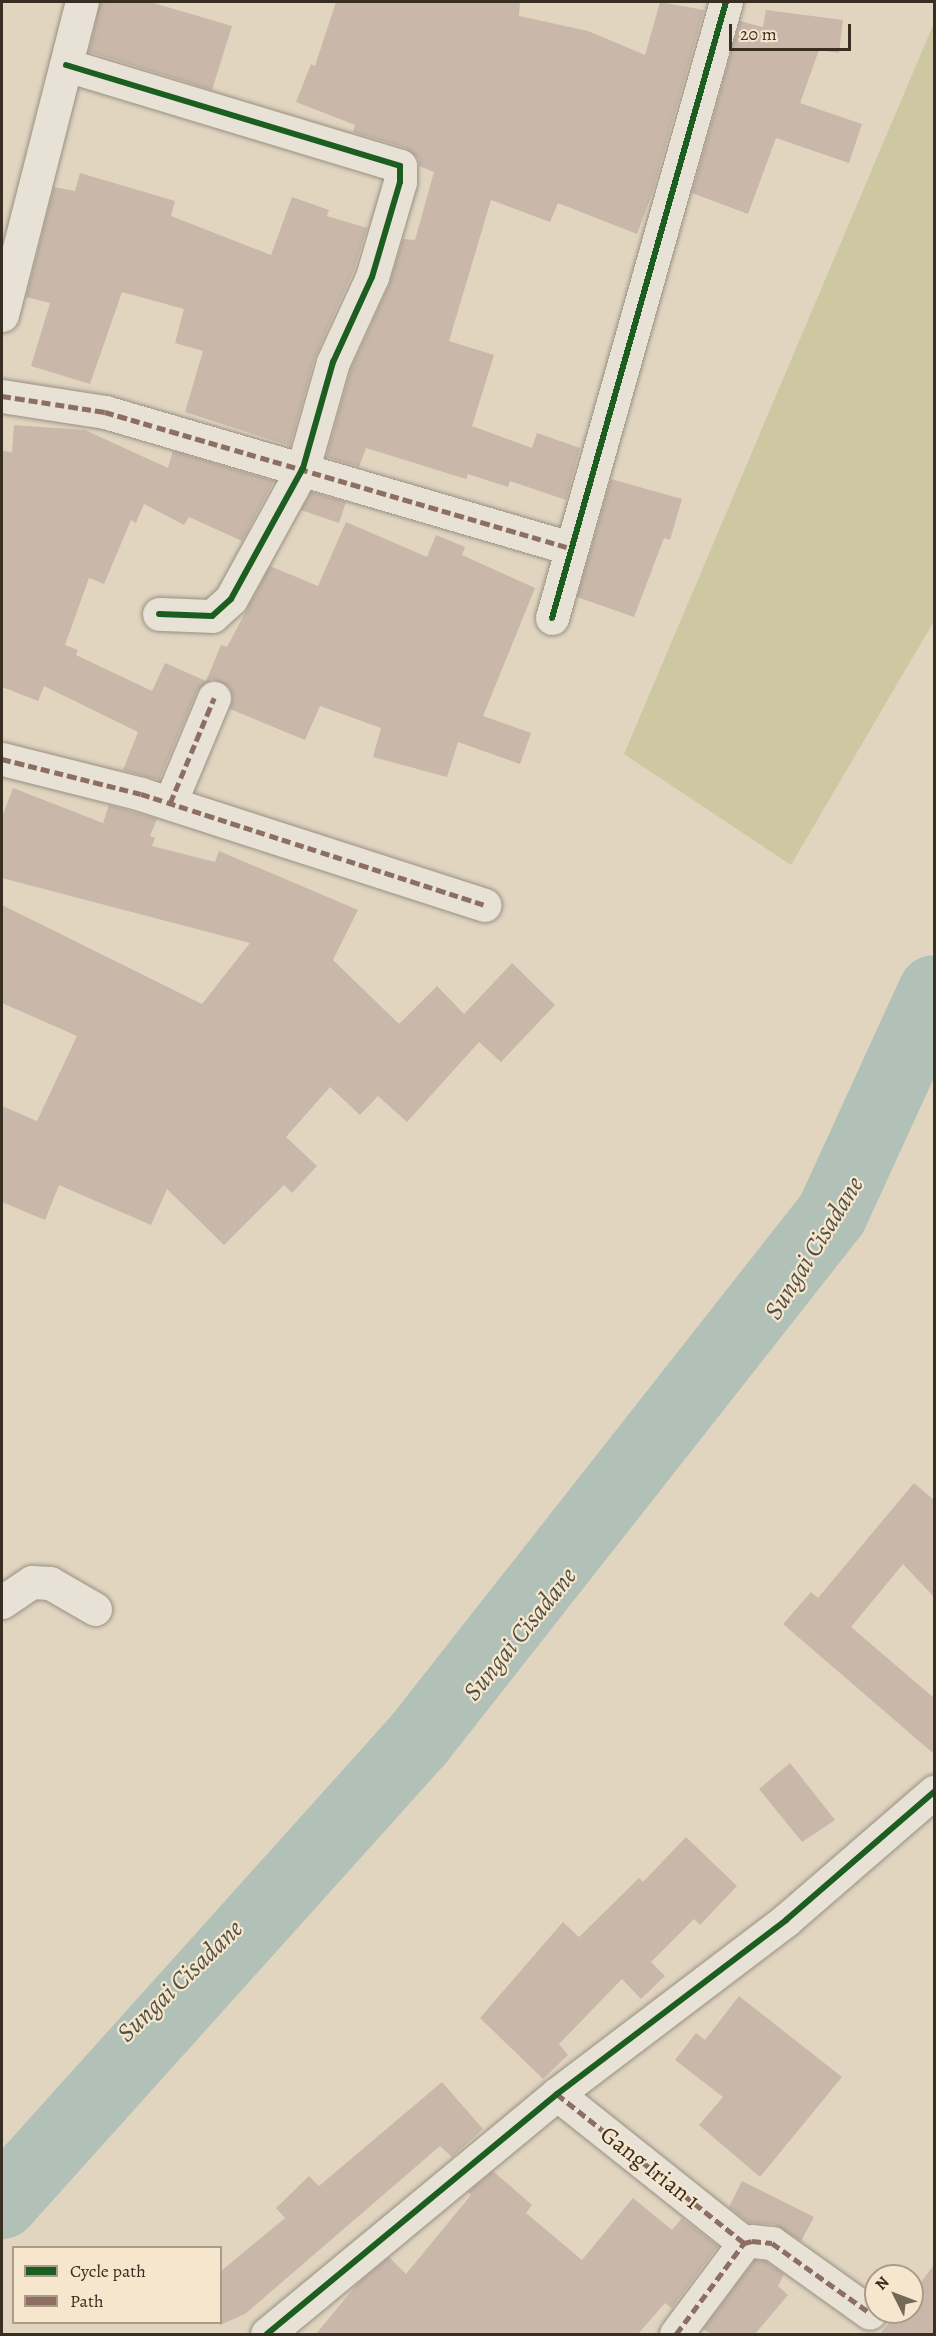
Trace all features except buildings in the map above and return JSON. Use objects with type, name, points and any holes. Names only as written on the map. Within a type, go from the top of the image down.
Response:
[{"type":"street","points":[[2,315],[82,2]]},
{"type":"street","points":[[552,618],[726,2]]},
{"type":"street","points":[[66,65],[400,166],[400,182],[372,277],[333,362],[303,468],[231,599],[212,616],[159,614]]},
{"type":"street","points":[[2,396],[105,412],[303,468],[570,548]]},
{"type":"street","points":[[170,802],[214,698]]},
{"type":"street","points":[[2,759],[170,802],[485,905]]},
{"type":"street","points":[[2,1602],[32,1582],[50,1583],[95,1609]]},
{"type":"street","points":[[267,2334],[557,2094],[786,1920],[934,1792]]},
{"type":"street","name":"Gang Irian 1","points":[[557,2094],[744,2242]]},
{"type":"street","points":[[676,2334],[744,2242],[772,2243],[864,2309]]},
{"type":"shaded area","points":[[934,23],[934,621],[791,865],[624,754]]},
{"type":"waterway","name":"Sungai Cisadane","points":[[2,2203],[419,1739],[832,1214],[934,991]]},
{"type":"marked path","points":[[2,396],[105,412],[570,548]]},
{"type":"marked path","points":[[170,803],[214,698]]},
{"type":"marked path","points":[[2,759],[141,794],[485,905]]},
{"type":"marked path","points":[[557,2094],[744,2243]]},
{"type":"marked path","points":[[676,2334],[744,2243],[752,2241],[772,2243],[864,2309]]},
{"type":"cycle path","points":[[552,618],[726,2]]},
{"type":"cycle path","points":[[66,65],[400,166],[400,182],[372,277],[333,362],[303,468],[231,599],[212,616],[159,614]]},
{"type":"cycle path","points":[[267,2334],[557,2094],[786,1920],[934,1792]]}]
